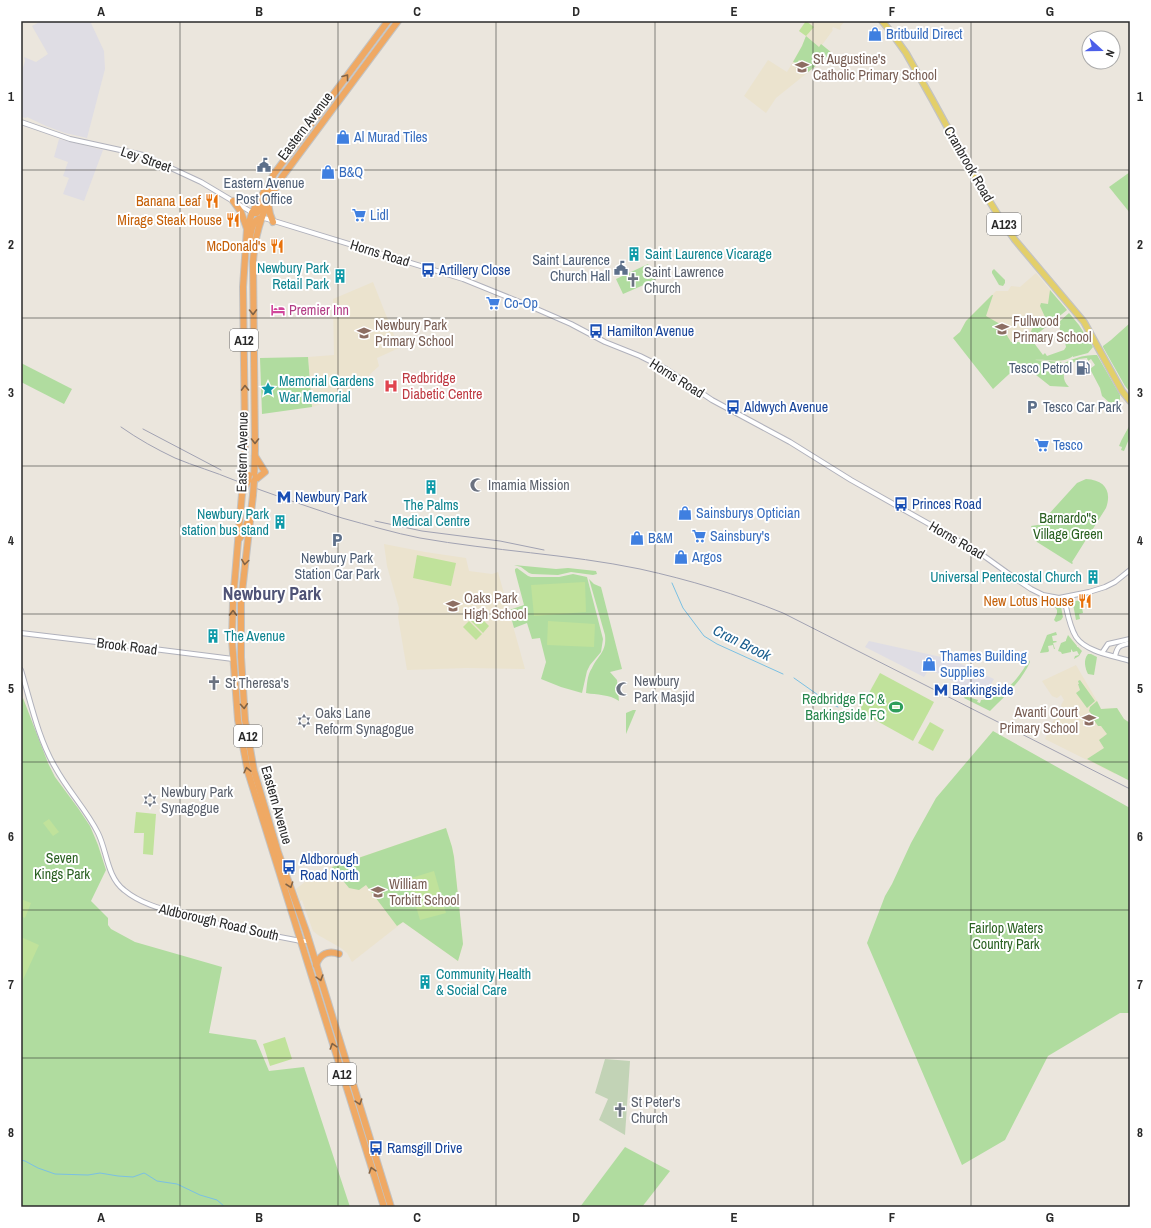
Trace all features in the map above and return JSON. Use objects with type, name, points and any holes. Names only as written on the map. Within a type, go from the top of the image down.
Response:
[{"type":"highway","name":"Eastern Avenue","points":[[301,941],[248,772],[238,720],[233,659],[233,601],[242,494],[246,475],[243,287],[246,229],[252,213],[274,174],[388,21]]},
{"type":"highway","name":"Eastern Avenue","points":[[308,941],[257,784],[245,720],[241,670],[241,601],[248,523],[253,495],[255,455],[253,262],[255,240],[261,218],[282,177],[398,21]]},
{"type":"highway","points":[[252,213],[257,213],[259,211],[270,190],[282,177]]},
{"type":"highway","points":[[233,201],[241,212],[246,229]]},
{"type":"highway","points":[[268,203],[270,214],[274,222]]},
{"type":"highway","points":[[244,269],[248,256],[254,222],[256,219],[261,218]]},
{"type":"highway","points":[[254,481],[265,472],[255,455]]},
{"type":"highway","points":[[246,475],[254,471]]},
{"type":"highway","points":[[239,539],[244,533],[248,523],[245,518],[240,516]]},
{"type":"highway","name":"A12","points":[[301,941],[384,1207]]},
{"type":"highway","name":"A12","points":[[308,941],[391,1207]]},
{"type":"highway","points":[[316,965],[318,959],[327,952],[339,954]]},
{"type":"main road","name":"Cranbrook Road","points":[[882,21],[892,32],[906,53],[974,176],[1003,223],[1026,254],[1084,322],[1123,392],[1130,401]]},
{"type":"street","name":"Ley Street","points":[[21,122],[70,139],[143,155],[201,182],[261,218]]},
{"type":"street","name":"Horns Road","points":[[261,218],[463,279],[532,307],[571,324],[605,342],[640,356],[666,369],[686,384],[712,400],[790,442],[851,480],[977,551],[1031,589],[1042,595],[1053,598],[1064,598]]},
{"type":"street","points":[[1130,570],[1115,582],[1105,587],[1064,598],[1077,638],[1089,648],[1130,661]]},
{"type":"street","name":"Brook Road","points":[[21,633],[233,659]]},
{"type":"street","points":[[1102,652],[1108,644],[1130,639]]},
{"type":"street","points":[[1115,656],[1120,645],[1130,643]]},
{"type":"street","name":"Aldborough Road South","points":[[21,670],[32,709],[54,766],[92,821],[100,837],[113,876],[120,887],[148,905],[157,908],[227,927],[308,941]]},
{"type":"shaded area","points":[[41,21],[93,21],[91,23],[104,51],[105,69],[87,138],[65,133],[27,117],[21,117],[21,74],[25,61],[24,57],[36,62],[48,54],[32,26]]},
{"type":"shaded area","name":"St Augustine's Catholic Primary School","points":[[806,21],[845,21],[840,27],[840,30],[833,27],[833,30],[822,45],[832,53],[776,98],[766,113],[744,96],[768,60],[787,72],[806,36],[799,31]]},
{"type":"shaded area","points":[[59,139],[103,150],[84,201],[63,194],[69,178],[63,176],[68,162],[54,157]]},
{"type":"shaded area","name":"Fullwood Primary School","points":[[1036,273],[1066,309],[1029,338],[1036,346],[953,338],[960,332],[966,321],[996,291],[1008,291],[1011,286],[1020,287]]},
{"type":"shaded area","name":"Newbury Park Primary School","points":[[373,282],[399,348],[377,358],[379,366],[345,397],[312,407],[308,357],[334,355],[333,299]]},
{"type":"shaded area","name":"Oaks Park High School","points":[[384,544],[466,558],[469,571],[492,574],[498,572],[525,669],[467,668],[407,670],[398,617],[399,608],[387,566]]},
{"type":"shaded area","points":[[869,641],[950,659],[994,679],[986,692],[983,694],[976,693],[929,669],[924,677],[865,647]]},
{"type":"shaded area","name":"Avanti Court Primary School","points":[[1076,665],[1101,709],[1117,708],[1124,719],[1130,723],[1115,774],[1045,739],[1058,711],[1059,713],[1063,710],[1061,705],[1064,700],[1061,695],[1057,698],[1052,696],[1042,681]]},
{"type":"shaded area","name":"William Torbitt School","points":[[446,828],[454,857],[463,944],[458,961],[403,922],[352,962],[347,953],[341,948],[313,931],[302,900],[300,901],[296,889],[319,871]]},
{"type":"green space","points":[[806,21],[814,27],[806,36],[799,31]]},
{"type":"green space","points":[[806,36],[819,47],[821,44],[832,53],[808,72],[804,67],[803,62],[799,60],[797,63],[793,62]]},
{"type":"green space","points":[[1130,172],[1130,213],[1109,187]]},
{"type":"green space","points":[[648,264],[655,280],[623,294],[616,279]]},
{"type":"green space","points":[[994,269],[1005,280],[1003,286],[999,285],[992,273]]},
{"type":"green space","points":[[1050,290],[1067,310],[1031,339],[1043,355],[1045,353],[1047,356],[1064,350],[1066,347],[1059,322],[1069,313],[1079,325],[1093,347],[1088,353],[1073,356],[1065,360],[1035,360],[1062,362],[1047,371],[1048,372],[1077,358],[1097,355],[1120,395],[1120,403],[1117,405],[1111,404],[1102,396],[1100,388],[1090,369],[1095,365],[1091,359],[1088,361],[1087,358],[1079,359],[1065,368],[1064,378],[1069,387],[1050,386],[1021,363],[993,389],[953,338],[960,332],[966,321],[993,295],[986,316],[1000,324],[1011,342],[1024,342],[1028,336],[1029,337],[1032,329],[1045,317],[1040,306],[1041,303],[1048,304]]},
{"type":"green space","points":[[1130,323],[1130,392],[1125,386],[1103,346]]},
{"type":"green space","points":[[308,357],[312,407],[262,414],[260,358]]},
{"type":"green space","points":[[21,363],[72,389],[64,404],[21,382]]},
{"type":"green space","points":[[1130,425],[1130,440],[1129,439],[1124,451],[1121,450],[1122,447],[1119,446]]},
{"type":"green space","name":"Barnardo''s Village Green","points":[[1086,479],[1102,484],[1107,492],[1108,502],[1106,508],[1072,564],[1037,542],[1031,526],[1044,524],[1048,515],[1077,483]]},
{"type":"green space","points":[[417,555],[456,563],[451,586],[413,578]]},
{"type":"green space","points":[[514,565],[596,571],[597,574],[593,575],[571,572],[558,575],[532,574],[521,567]]},
{"type":"green space","points":[[517,568],[531,577],[559,577],[573,574],[587,577],[603,639],[601,652],[587,671],[582,693],[541,679],[546,662],[540,638],[532,639],[527,623],[514,628],[509,610],[524,605],[515,571]]},
{"type":"green space","points":[[589,579],[594,584],[601,587],[622,669],[610,672],[617,680],[619,701],[607,696],[586,693],[589,674],[605,646],[605,635]]},
{"type":"green space","points":[[585,582],[586,612],[534,616],[531,585]]},
{"type":"green space","points":[[1082,600],[1084,607],[1082,608],[1083,613],[1079,614],[1080,619],[1076,620],[1073,604],[1075,601]]},
{"type":"green space","points":[[1056,604],[1061,607],[1063,617],[1061,620],[1056,622],[1054,620],[1057,610],[1055,607],[1052,607],[1052,605]]},
{"type":"green space","points":[[477,614],[489,626],[483,633],[470,620]]},
{"type":"green space","points":[[469,621],[482,634],[476,640],[463,627]]},
{"type":"green space","points":[[548,621],[595,624],[594,647],[547,645]]},
{"type":"green space","points":[[1056,632],[1057,635],[1052,636],[1053,641],[1057,642],[1053,643],[1055,649],[1053,645],[1048,646],[1048,652],[1040,653],[1047,635]]},
{"type":"green space","points":[[1068,635],[1082,651],[1079,656],[1074,659],[1075,656],[1079,655],[1077,651],[1073,652],[1071,649],[1071,652],[1062,654],[1058,651],[1061,643],[1066,641]]},
{"type":"green space","points":[[1088,654],[1097,657],[1094,675],[1088,674],[1086,669],[1085,661]]},
{"type":"green space","points":[[1029,660],[1030,662],[1022,676],[990,711],[964,698],[965,696],[978,700],[977,702],[980,703],[981,700],[1003,691],[1010,686]]},
{"type":"green space","name":"Redbridge FC & Barkingside FC","points":[[880,673],[934,702],[913,741],[859,711]]},
{"type":"green space","points":[[1080,680],[1095,701],[1087,708],[1076,693],[1080,690],[1078,681]]},
{"type":"green space","name":"Seven Kings Park","points":[[23,698],[48,763],[55,777],[90,826],[98,845],[106,870],[91,901],[108,918],[108,925],[111,929],[135,942],[222,967],[209,1033],[256,1040],[269,1071],[304,1067],[350,1207],[21,1207],[21,702]]},
{"type":"green space","points":[[1097,701],[1101,709],[1117,708],[1124,719],[1130,723],[1130,781],[1087,759],[1104,748],[1099,740],[1107,734],[1101,726],[1098,726],[1089,711],[1090,707]]},
{"type":"green space","points":[[636,710],[626,734],[626,713]]},
{"type":"green space","points":[[930,722],[944,730],[933,751],[918,743]]},
{"type":"green space","name":"Fairlop Waters Country Park","points":[[993,731],[1130,808],[1130,1013],[1120,1013],[1048,1056],[1005,1140],[962,1165],[867,943],[885,896],[911,843],[936,798]]},
{"type":"green space","points":[[136,812],[156,814],[153,855],[143,854],[144,833],[134,833]]},
{"type":"green space","points":[[49,819],[59,832],[53,836],[43,823]]},
{"type":"green space","name":"William Torbitt School","points":[[446,828],[454,857],[463,944],[458,961],[403,922],[397,926],[366,885],[359,890],[349,888],[332,867]]},
{"type":"green space","points":[[434,871],[446,913],[420,920],[408,879]]},
{"type":"green space","points":[[21,899],[31,903],[25,918],[21,916]]},
{"type":"green space","points":[[21,937],[39,945],[21,984]]},
{"type":"green space","points":[[285,1037],[292,1059],[270,1066],[263,1044]]},
{"type":"green space","points":[[605,1059],[630,1061],[625,1135],[599,1120],[608,1099],[595,1093]]},
{"type":"green space","points":[[625,1147],[670,1171],[642,1207],[580,1207]]},
{"type":"waterway","name":"Cran Brook","points":[[672,583],[683,608],[704,636],[717,644],[783,674]]},
{"type":"waterway","name":"Cran Brook","points":[[794,678],[828,702],[838,707]]},
{"type":"waterway","points":[[21,1160],[55,1174],[88,1175],[100,1173],[133,1177],[144,1173],[157,1181],[177,1184],[200,1195],[217,1200],[225,1207]]},
{"type":"railway","points":[[121,427],[134,436],[182,461],[342,518],[420,538],[586,560],[640,569],[695,583],[748,600],[783,613],[1130,789]]},
{"type":"railway","points":[[143,429],[221,470]]},
{"type":"railway","points":[[375,521],[422,531],[500,541],[544,550]]},
{"type":"place","name":"Britbuild Direct","points":[[875,34]]},
{"type":"place","name":"St Augustine's Catholic Primary School","points":[[802,67]]},
{"type":"place","name":"Al Murad Tiles","points":[[343,137]]},
{"type":"place","name":"Eastern Avenue Post Office","points":[[264,165]]},
{"type":"place","name":"B&Q","points":[[328,172]]},
{"type":"place","name":"Banana Leaf","points":[[212,201]]},
{"type":"place","name":"Lidl","points":[[359,215]]},
{"type":"place","name":"Mirage Steak House","points":[[233,220]]},
{"type":"place","name":"McDonald's","points":[[277,246]]},
{"type":"place","name":"Saint Laurence Vicarage","points":[[634,254]]},
{"type":"place","name":"Saint Laurence Church Hall","points":[[621,268]]},
{"type":"place","name":"Artillery Close","points":[[428,270]]},
{"type":"place","name":"Newbury Park Retail Park","points":[[340,276]]},
{"type":"place","name":"Saint Lawrence Church","points":[[633,280]]},
{"type":"place","name":"Co-Op","points":[[493,303]]},
{"type":"place","name":"Premier Inn","points":[[278,310]]},
{"type":"place","name":"Fullwood Primary School","points":[[1002,329]]},
{"type":"place","name":"Hamilton Avenue","points":[[596,331]]},
{"type":"place","name":"Newbury Park Primary School","points":[[364,333]]},
{"type":"place","name":"Tesco Petrol","points":[[1083,368]]},
{"type":"place","name":"Redbridge Diabetic Centre","points":[[391,386]]},
{"type":"place","name":"Memorial Gardens War Memorial","points":[[268,389]]},
{"type":"place","name":"Aldwych Avenue","points":[[733,407]]},
{"type":"place","name":"Tesco Car Park","points":[[1032,407]]},
{"type":"place","name":"Tesco","points":[[1042,445]]},
{"type":"place","name":"Imamia Mission","points":[[477,485]]},
{"type":"place","name":"The Palms Medical Centre","points":[[431,487]]},
{"type":"place","name":"Newbury Park","points":[[284,497]]},
{"type":"place","name":"Princes Road","points":[[901,504]]},
{"type":"place","name":"Sainsburys Optician","points":[[685,513]]},
{"type":"place","name":"Newbury Park station bus stand","points":[[280,522]]},
{"type":"place","name":"Sainsbury's","points":[[699,536]]},
{"type":"place","name":"B&M","points":[[637,538]]},
{"type":"place","name":"Newbury Park Station Car Park","points":[[337,540]]},
{"type":"place","name":"Argos","points":[[681,557]]},
{"type":"place","name":"Universal Pentecostal Church","points":[[1093,577]]},
{"type":"place","name":"New Lotus House","points":[[1085,601]]},
{"type":"place","name":"Oaks Park High School","points":[[453,606]]},
{"type":"place","name":"The Avenue","points":[[213,636]]},
{"type":"place","name":"Thames Building Supplies","points":[[929,664]]},
{"type":"place","name":"St Theresa's","points":[[214,683]]},
{"type":"place","name":"Newbury Park Masjid","points":[[623,689]]},
{"type":"place","name":"Barkingside","points":[[941,690]]},
{"type":"place","name":"Redbridge FC & Barkingside FC","points":[[896,707]]},
{"type":"place","name":"Avanti Court Primary School","points":[[1089,720]]},
{"type":"place","name":"Oaks Lane Reform Synagogue","points":[[304,721]]},
{"type":"place","name":"Newbury Park Synagogue","points":[[150,800]]},
{"type":"place","name":"Aldborough Road North","points":[[289,867]]},
{"type":"place","name":"William Torbitt School","points":[[378,892]]},
{"type":"place","name":"Community Health & Social Care","points":[[425,982]]},
{"type":"place","name":"St Peter's Church","points":[[620,1110]]},
{"type":"place","name":"Ramsgill Drive","points":[[376,1148]]},
{"type":"district","name":"Newbury Park","points":[[272,594]]}]
